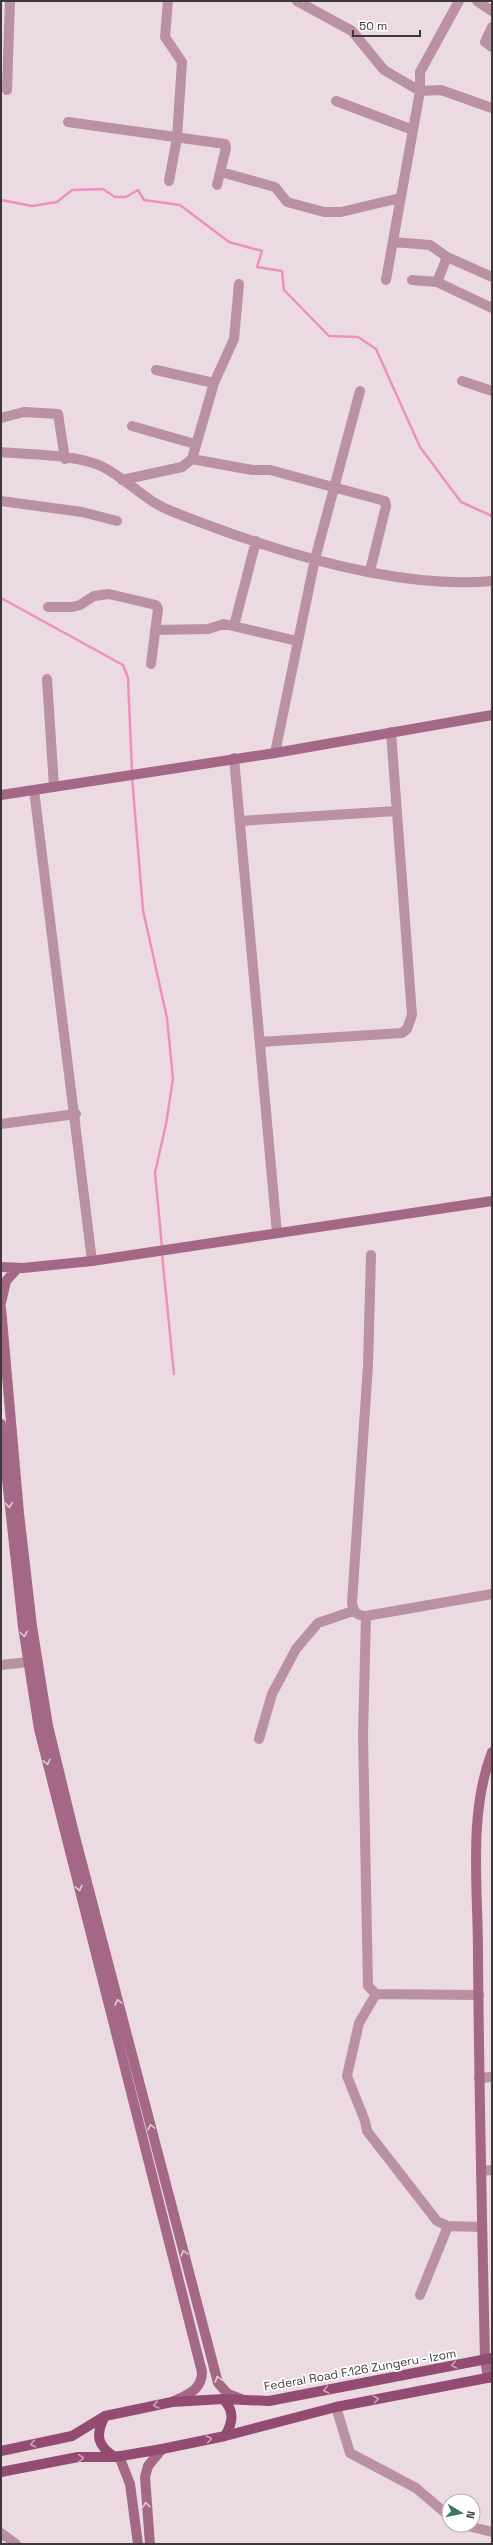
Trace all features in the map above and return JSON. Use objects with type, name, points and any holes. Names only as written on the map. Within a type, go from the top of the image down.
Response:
[{"type":"main road","name":"Federal Road F.126 Zungeru - Izom","points":[[1,2451],[72,2436],[105,2416],[172,2402],[223,2399],[269,2401],[488,2359]]},
{"type":"main road","points":[[1,2472],[78,2457],[117,2457],[162,2449],[225,2436],[336,2407],[490,2377]]},
{"type":"main road","points":[[223,2399],[231,2408],[232,2416],[232,2424],[225,2436]]},
{"type":"main road","points":[[105,2416],[98,2431],[99,2443],[103,2449],[117,2457]]},
{"type":"street","points":[[168,1],[165,37],[182,62],[176,138],[168,181]]},
{"type":"street","points":[[297,1],[352,31],[384,70],[420,92],[441,90],[492,108]]},
{"type":"street","points":[[386,280],[420,92],[420,72],[459,1]]},
{"type":"street","points":[[477,1],[492,11]]},
{"type":"street","points":[[7,2],[7,90]]},
{"type":"street","points":[[492,28],[485,42],[492,47]]},
{"type":"street","points":[[336,100],[413,130]]},
{"type":"street","points":[[68,122],[226,145],[217,186]]},
{"type":"street","points":[[221,172],[275,187],[287,202],[324,212],[341,212],[400,198]]},
{"type":"street","points":[[393,242],[427,244],[447,257],[492,277]]},
{"type":"street","points":[[437,282],[447,257]]},
{"type":"street","points":[[412,280],[437,282],[492,308]]},
{"type":"street","points":[[122,480],[182,467],[192,458],[214,383],[236,330],[239,284]]},
{"type":"street","points":[[156,370],[214,383]]},
{"type":"street","points":[[462,381],[492,391]]},
{"type":"street","points":[[275,753],[315,559],[360,391]]},
{"type":"street","points":[[1,418],[24,412],[58,414],[65,459]]},
{"type":"street","points":[[132,426],[195,444]]},
{"type":"street","points":[[1,452],[90,462],[102,466],[156,505],[256,541],[315,559],[370,571],[455,583],[492,581]]},
{"type":"street","points":[[192,458],[252,470],[270,470],[382,499],[386,503],[370,571]]},
{"type":"street","points":[[1,501],[82,512],[117,521]]},
{"type":"street","points":[[234,626],[256,541]]},
{"type":"street","points":[[48,607],[72,607],[80,605],[94,596],[109,594],[156,605],[158,609],[151,664]]},
{"type":"street","points":[[155,630],[208,629],[220,624],[297,641]]},
{"type":"street","points":[[47,679],[54,787]]},
{"type":"street","points":[[1,795],[234,758],[275,753],[492,715]]},
{"type":"street","points":[[260,1042],[402,1034],[407,1029],[412,1015],[391,732]]},
{"type":"street","points":[[234,758],[277,1233]]},
{"type":"street","points":[[34,790],[76,1114],[92,1261]]},
{"type":"street","points":[[240,821],[396,811]]},
{"type":"street","points":[[1,1124],[76,1114]]},
{"type":"street","points":[[1,1274],[20,1269],[92,1261],[492,1201]]},
{"type":"street","points":[[371,1255],[368,1365],[352,1604],[354,1611],[358,1615],[366,1616],[492,1594]]},
{"type":"street","points":[[1,1267],[20,1269]]},
{"type":"street","points":[[1,1303],[6,1281],[20,1269]]},
{"type":"street","points":[[1,1308],[19,1513],[32,1626],[48,1726],[73,1829],[218,2383],[228,2394],[246,2401]]},
{"type":"street","points":[[1,1424],[28,1662],[39,1729],[202,2372],[202,2379],[194,2391],[172,2402]]},
{"type":"street","points":[[258,1739],[272,1694],[282,1671],[296,1649],[318,1623],[354,1611]]},
{"type":"street","points":[[366,1616],[363,1735],[368,1986],[372,1992],[376,1994],[479,1995]]},
{"type":"street","points":[[1,1665],[28,1662]]},
{"type":"street","points":[[490,2377],[482,2227],[479,2078],[478,1827],[483,1781],[492,1752]]},
{"type":"street","points":[[376,1994],[359,2023],[348,2064],[347,2076],[365,2121],[367,2131],[437,2221],[448,2226],[482,2227]]},
{"type":"street","points":[[479,2078],[492,2077]]},
{"type":"street","points":[[481,2171],[492,2170]]},
{"type":"street","points":[[420,2295],[448,2226]]},
{"type":"street","points":[[336,2407],[350,2453],[416,2488],[441,2509]]},
{"type":"street","points":[[150,2544],[145,2477],[148,2466],[162,2449]]},
{"type":"street","points":[[117,2457],[130,2484],[138,2544]]},
{"type":"street","points":[[481,2529],[492,2532]]},
{"type":"street","points":[[1,2533],[16,2544]]},
{"type":"waterway","points":[[1,200],[32,206],[57,202],[72,190],[103,189],[115,197],[126,197],[138,190],[144,200],[180,205],[229,242],[262,251],[257,267],[282,271],[284,290],[329,336],[358,337],[376,349],[420,447],[461,502],[492,516]]},
{"type":"waterway","points":[[1,598],[123,665],[128,678],[132,772]]},
{"type":"waterway","points":[[132,777],[143,910],[167,1018],[173,1079],[166,1124],[155,1173],[162,1247]]},
{"type":"waterway","points":[[162,1254],[174,1374]]}]
